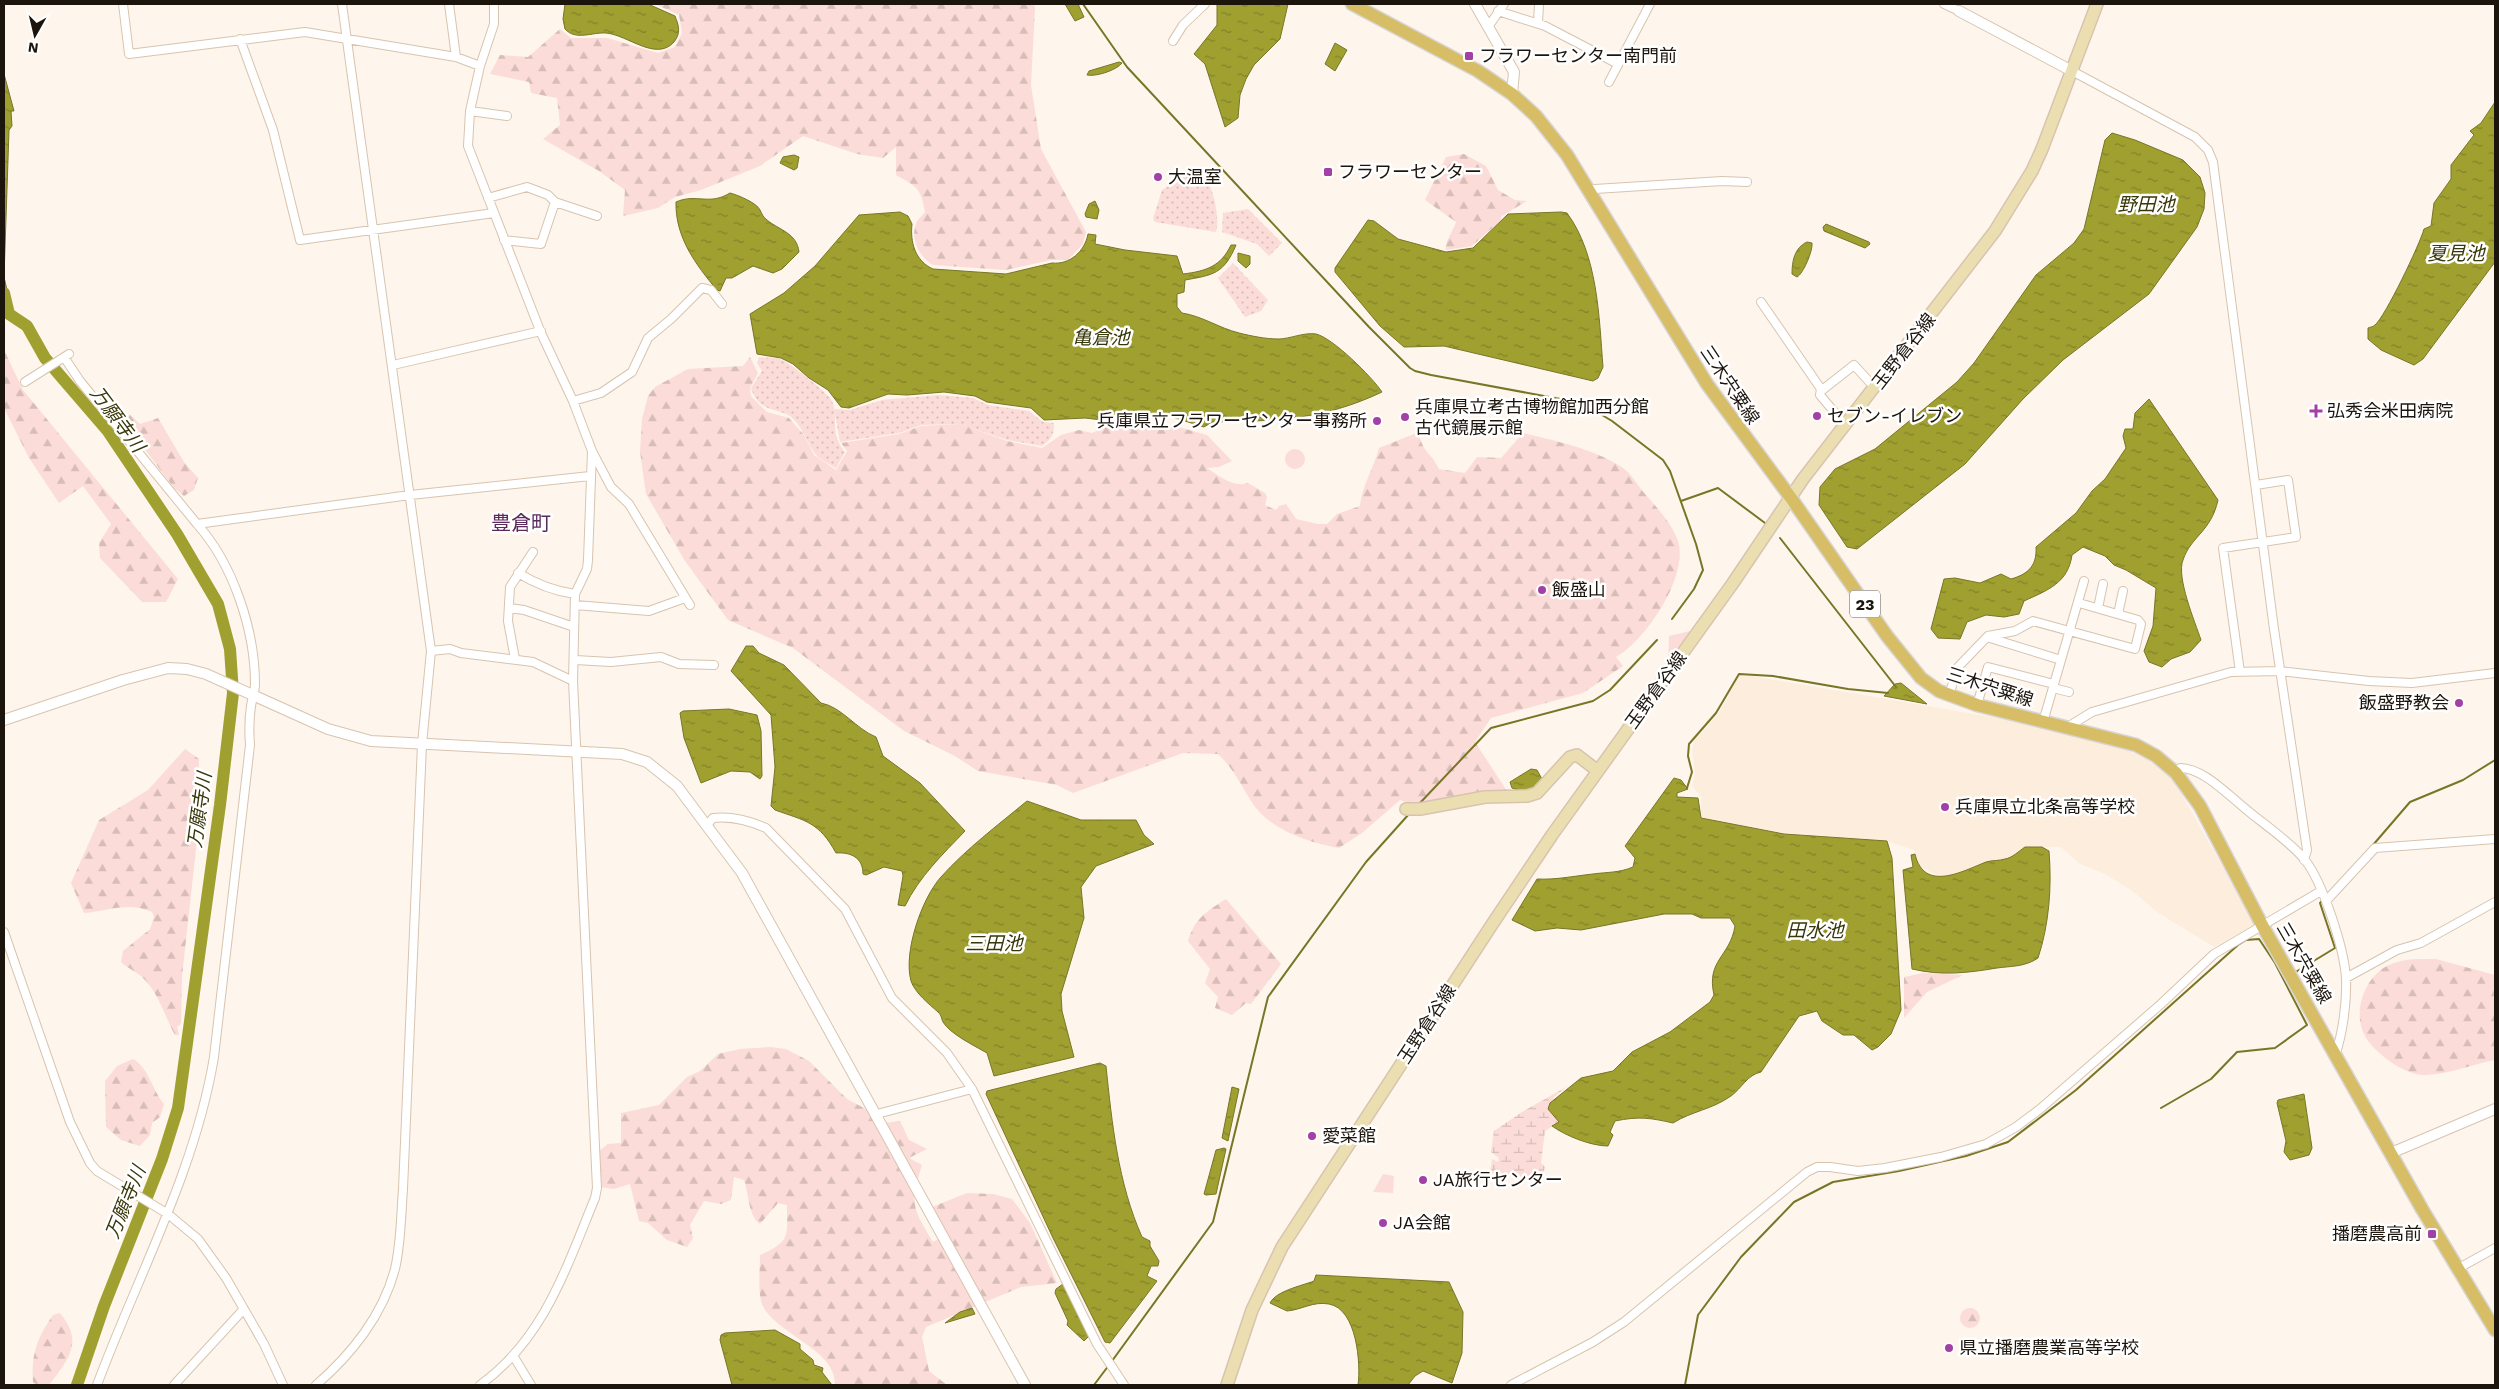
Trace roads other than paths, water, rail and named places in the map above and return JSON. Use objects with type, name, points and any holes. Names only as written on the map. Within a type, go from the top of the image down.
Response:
[{"type":"main road","name":"三木宍粟線","points":[[1352,4],[1478,71],[1512,94],[1536,116],[1556,140],[1591,193],[1706,384],[1791,498],[1912,668],[1930,685],[1949,695],[1978,705],[2136,745],[2156,756],[2176,773],[2200,806],[2262,925],[2391,1153],[2495,1330]]},
{"type":"main road","name":"玉野倉谷線","points":[[1227,1385],[1242,1336],[1270,1270],[1326,1178],[1552,835],[1791,498],[1995,231],[2042,149],[2096,4]]},
{"type":"main road","points":[[1406,809],[1420,809],[1485,797],[1527,796],[1538,793],[1570,757],[1577,755],[1594,768]]},
{"type":"street","points":[[123,4],[129,54],[305,32],[456,57],[480,66]]},
{"type":"street","points":[[316,1385],[363,1336],[387,1289],[398,1253],[403,1189],[422,744],[431,651],[342,4]]},
{"type":"street","points":[[449,4],[456,57]]},
{"type":"street","points":[[494,4],[494,24],[480,66],[470,112],[468,146],[504,240],[541,331],[573,401],[592,451],[611,487],[629,504],[688,602],[649,611],[574,605]]},
{"type":"street","points":[[1173,41],[1183,25],[1205,4]]},
{"type":"street","points":[[1475,4],[1514,72],[1512,94]]},
{"type":"street","points":[[1488,27],[1504,4]]},
{"type":"street","points":[[1538,23],[1540,4]]},
{"type":"street","points":[[1610,82],[1650,4]]},
{"type":"street","points":[[1944,4],[2195,137],[2208,150],[2213,162],[2280,671],[2307,850],[2304,860]]},
{"type":"street","points":[[1498,11],[1538,23],[1618,64]]},
{"type":"street","points":[[240,39],[273,130],[300,240],[494,213]]},
{"type":"street","points":[[470,112],[508,116]]},
{"type":"street","points":[[1591,193],[1595,190],[1652,185],[1722,181],[1747,182]]},
{"type":"street","points":[[488,198],[527,188],[548,194],[555,202],[598,216]]},
{"type":"street","points":[[504,240],[541,244],[555,202]]},
{"type":"street","points":[[573,401],[601,393],[632,372],[648,338],[671,319],[702,288],[711,290],[722,304]]},
{"type":"street","points":[[1761,302],[1821,391],[1820,395],[1846,426]]},
{"type":"street","points":[[393,365],[541,331]]},
{"type":"street","points":[[25,382],[65,356],[92,396],[209,538],[225,563],[238,593],[252,652],[255,685],[252,694],[209,1088],[166,1213],[97,1385]]},
{"type":"street","points":[[1821,391],[1854,365],[1875,388]]},
{"type":"street","points":[[480,1385],[514,1357],[554,1297],[595,1198],[597,1188],[573,681],[574,605],[575,594],[587,569],[592,451]]},
{"type":"street","points":[[197,524],[410,495],[590,476]]},
{"type":"street","points":[[2240,672],[2223,548],[2296,538],[2288,480],[2256,484]]},
{"type":"street","points":[[515,659],[508,621],[510,587],[518,572],[533,552]]},
{"type":"street","points":[[518,572],[541,586],[557,592],[575,594]]},
{"type":"street","points":[[2043,722],[2079,604],[2084,581]]},
{"type":"street","points":[[2098,608],[2103,584]]},
{"type":"street","points":[[2118,614],[2123,591]]},
{"type":"street","points":[[1949,695],[1958,667],[1988,636],[2015,631],[2033,621],[2135,648],[2141,624],[2138,620],[2079,604]]},
{"type":"street","points":[[509,608],[524,610],[574,627]]},
{"type":"street","points":[[1988,636],[2061,660]]},
{"type":"street","points":[[431,651],[450,649],[461,653],[533,662],[573,681]]},
{"type":"street","points":[[574,660],[611,662],[661,657],[679,664],[714,665]]},
{"type":"street","points":[[1978,705],[1988,667],[2054,686],[2068,692]]},
{"type":"street","points":[[4,720],[123,680],[168,668],[187,669],[206,674],[328,729],[371,741],[622,754],[647,762],[677,786],[708,824],[742,873],[877,1114],[1025,1385]]},
{"type":"street","points":[[2066,728],[2092,712],[2196,681],[2240,672],[2280,671],[2392,683],[2421,682],[2495,673]]},
{"type":"street","points":[[2176,773],[2180,768],[2190,768],[2210,781],[2304,860],[2326,902],[2340,947],[2346,978],[2336,1053]]},
{"type":"street","points":[[708,824],[713,818],[721,817],[753,822],[766,828],[845,909],[892,998],[947,1053],[972,1089],[1097,1344],[1124,1385]]},
{"type":"street","points":[[2326,902],[2375,848],[2495,839]]},
{"type":"street","points":[[1511,1385],[1593,1342],[1624,1322],[1807,1172],[1817,1168],[1830,1167],[1858,1171],[1941,1157],[1986,1144],[2016,1127],[2040,1109],[2154,1010],[2214,954],[2321,891]]},
{"type":"street","points":[[2346,978],[2398,950],[2421,943],[2495,902]]},
{"type":"street","points":[[4,932],[78,1142],[97,1171],[166,1213],[198,1238],[216,1263],[264,1344],[283,1385]]},
{"type":"street","points":[[877,1114],[972,1089]]},
{"type":"street","points":[[2391,1153],[2495,1109]]},
{"type":"street","points":[[2459,1268],[2495,1248]]},
{"type":"street","points":[[174,1385],[244,1310]]},
{"type":"street","points":[[514,1357],[531,1385]]},
{"type":"water","points":[[565,4],[648,4],[675,16],[678,36],[667,47],[659,49],[641,46],[606,33],[574,35],[565,29],[563,19]]},
{"type":"water","points":[[1065,4],[1078,4],[1084,17],[1075,21]]},
{"type":"water","points":[[1217,4],[1288,4],[1280,39],[1254,65],[1240,95],[1238,118],[1225,127],[1205,64],[1194,54],[1217,25]]},
{"type":"water","points":[[1335,43],[1347,50],[1335,71],[1325,64]]},
{"type":"water","points":[[1119,62],[1122,63],[1111,70],[1101,74],[1087,75],[1089,71]]},
{"type":"water","points":[[4,74],[14,111],[11,111],[12,126],[9,130],[4,277]]},
{"type":"water","name":"夏見池","points":[[2495,102],[2495,262],[2423,359],[2414,365],[2381,350],[2368,339],[2368,328],[2375,325],[2380,319],[2394,295],[2424,229],[2431,226],[2434,203],[2451,179],[2451,165],[2474,135],[2470,131],[2481,123]]},
{"type":"water","name":"野田池","points":[[2112,133],[2135,140],[2183,160],[2200,177],[2205,193],[2204,209],[2197,227],[2149,294],[2063,360],[2023,399],[1965,464],[1857,549],[1847,547],[1819,505],[1820,487],[1835,469],[1875,449],[1957,382],[1974,363],[2036,275],[2074,243],[2084,229],[2105,140]]},
{"type":"water","points":[[794,155],[799,157],[797,168],[794,170],[780,163],[783,157]]},
{"type":"water","points":[[730,193],[742,197],[758,207],[766,219],[795,240],[799,252],[782,269],[773,273],[753,266],[732,278],[726,278],[720,291],[709,280],[688,250],[679,227],[676,202],[690,199],[716,199]]},
{"type":"water","points":[[1095,201],[1099,210],[1097,219],[1086,217],[1085,214],[1089,204]]},
{"type":"water","name":"亀倉池","points":[[900,212],[908,216],[912,224],[913,244],[918,256],[927,266],[933,269],[1006,274],[1052,263],[1065,262],[1076,256],[1084,246],[1088,234],[1096,235],[1095,244],[1125,250],[1177,256],[1183,274],[1206,269],[1218,263],[1231,245],[1236,245],[1232,255],[1222,268],[1210,274],[1185,280],[1184,292],[1177,294],[1177,307],[1182,313],[1232,331],[1258,337],[1278,339],[1316,334],[1342,350],[1370,377],[1382,392],[1319,414],[1257,421],[1212,422],[1204,427],[1166,415],[1143,415],[1102,420],[1085,418],[1044,420],[1031,408],[987,402],[975,396],[944,392],[907,395],[888,394],[849,408],[841,407],[828,390],[809,378],[793,364],[781,358],[757,354],[750,314],[784,293],[815,266],[859,215]]},
{"type":"water","points":[[1567,213],[1577,230],[1591,267],[1595,287],[1603,367],[1598,378],[1593,381],[1444,346],[1404,347],[1380,326],[1335,272],[1335,268],[1368,220],[1374,221],[1398,239],[1446,252],[1473,248],[1508,214]]},
{"type":"water","points":[[1826,224],[1870,244],[1865,248],[1824,231],[1823,227]]},
{"type":"water","points":[[1807,242],[1812,243],[1811,251],[1805,267],[1797,277],[1792,274],[1793,260],[1799,248]]},
{"type":"water","points":[[1238,253],[1250,256],[1250,264],[1246,268],[1238,261]]},
{"type":"water","points":[[4,277],[11,307],[4,309]]},
{"type":"water","points":[[2149,399],[2218,500],[2211,520],[2191,545],[2183,560],[2182,568],[2187,600],[2201,640],[2190,652],[2171,659],[2162,667],[2149,662],[2144,651],[2153,626],[2156,588],[2114,565],[2105,556],[2083,547],[2072,555],[2070,565],[2061,579],[2049,589],[2024,601],[2019,614],[2004,617],[1986,615],[1967,622],[1960,639],[1938,638],[1931,629],[1944,579],[1955,578],[1980,583],[2001,574],[2011,579],[2031,568],[2035,559],[2036,547],[2076,513],[2092,491],[2105,479],[2126,448],[2123,436],[2125,429],[2133,429],[2135,413]]},
{"type":"water","points":[[746,646],[753,646],[759,653],[784,665],[821,703],[836,709],[876,737],[883,756],[920,783],[965,831],[924,876],[905,906],[898,905],[903,876],[902,871],[884,867],[866,875],[863,874],[861,863],[855,857],[846,853],[836,853],[824,835],[811,824],[775,810],[771,806],[775,767],[771,715],[731,671]]},
{"type":"water","points":[[1901,683],[1927,704],[1884,696],[1895,684]]},
{"type":"water","points":[[729,709],[757,715],[761,731],[762,776],[760,779],[750,772],[731,771],[701,783],[684,738],[680,713],[683,711]]},
{"type":"water","points":[[1531,769],[1537,770],[1542,779],[1535,790],[1522,791],[1512,788],[1510,782]]},
{"type":"water","name":"田水池","points":[[1674,778],[1681,780],[1688,789],[1677,793],[1677,797],[1698,798],[1701,818],[1784,834],[1887,841],[1892,858],[1901,1010],[1891,1034],[1878,1047],[1872,1050],[1854,1035],[1843,1035],[1822,1021],[1817,1011],[1799,1016],[1761,1072],[1752,1076],[1724,1101],[1673,1123],[1645,1118],[1615,1121],[1610,1132],[1613,1135],[1608,1146],[1594,1144],[1571,1137],[1552,1126],[1559,1122],[1548,1109],[1550,1103],[1581,1078],[1613,1071],[1632,1052],[1670,1032],[1710,1002],[1714,995],[1713,974],[1728,945],[1735,926],[1730,918],[1701,918],[1692,914],[1664,914],[1581,930],[1557,928],[1535,931],[1512,920],[1537,879],[1613,872],[1633,867],[1635,858],[1625,846]]},
{"type":"water","name":"三田池","points":[[1027,801],[1081,820],[1136,820],[1144,835],[1154,844],[1096,866],[1081,887],[1084,918],[1061,994],[1062,1011],[1074,1057],[994,1076],[987,1053],[951,1031],[943,1022],[939,1013],[916,990],[911,981],[909,969],[910,955],[921,911],[934,886],[972,847]]},
{"type":"water","points":[[2025,847],[2042,847],[2049,851],[2049,906],[2038,958],[2018,966],[1965,972],[1944,973],[1912,969],[1903,870],[1913,867],[1911,855],[1915,854],[1920,866],[1927,873],[1935,876],[1945,876],[1956,874],[1986,862],[2008,858]]},
{"type":"water","points":[[1100,1063],[1106,1066],[1117,1153],[1127,1196],[1142,1237],[1150,1241],[1150,1246],[1159,1261],[1158,1266],[1151,1266],[1147,1276],[1157,1281],[1110,1343],[1105,1342],[1053,1238],[986,1094],[987,1091]]},
{"type":"water","points":[[1232,1087],[1239,1089],[1228,1141],[1222,1138]]},
{"type":"water","points":[[2304,1094],[2312,1148],[2309,1155],[2290,1160],[2284,1152],[2286,1141],[2277,1103],[2278,1100]]},
{"type":"water","points":[[1226,1149],[1216,1194],[1206,1195],[1204,1194],[1216,1150]]},
{"type":"water","points":[[1316,1275],[1449,1282],[1463,1312],[1462,1353],[1452,1383],[1423,1371],[1415,1376],[1408,1385],[1358,1385],[1359,1364],[1355,1339],[1346,1316],[1338,1308],[1323,1303],[1287,1311],[1270,1303],[1283,1292],[1314,1281]]},
{"type":"water","points":[[1063,1284],[1089,1336],[1084,1341],[1067,1325],[1068,1321],[1055,1293],[1056,1289]]},
{"type":"water","points":[[972,1308],[975,1314],[945,1323],[960,1312]]},
{"type":"water","points":[[775,1330],[800,1344],[800,1349],[813,1360],[814,1365],[823,1368],[822,1372],[832,1385],[732,1385],[720,1340],[721,1335],[725,1333]]},
{"type":"waterway","points":[[1083,4],[1127,67],[1369,327],[1410,368],[1431,375],[1582,403],[1612,421],[1663,460],[1670,471],[1696,544],[1703,570],[1694,589],[1672,619]]},
{"type":"waterway","name":"万願寺川","points":[[4,293],[9,314],[27,326],[45,358],[107,430],[177,534],[218,604],[230,649],[233,693],[220,805],[178,1108],[162,1159],[104,1306],[77,1385]]},
{"type":"waterway","points":[[1681,501],[1718,488],[1765,523]]},
{"type":"waterway","points":[[1780,538],[1896,687]]},
{"type":"waterway","points":[[1419,804],[1491,728],[1593,701],[1610,690],[1657,640]]},
{"type":"waterway","points":[[1687,788],[1692,772],[1688,756],[1689,744],[1716,713],[1739,674],[1773,676],[1848,689],[1888,693]]},
{"type":"waterway","points":[[2373,845],[2410,802],[2463,780],[2495,760]]},
{"type":"waterway","points":[[1112,1361],[1213,1222],[1268,997],[1366,862],[1409,814]]},
{"type":"waterway","points":[[2294,973],[2335,948],[2320,903],[2322,901]]},
{"type":"waterway","points":[[1685,1385],[1698,1315],[1741,1257],[1794,1202],[1833,1182],[1899,1171],[1966,1156],[2008,1142],[2076,1090],[2238,945],[2246,940],[2259,939],[2275,963],[2307,1025],[2275,1048],[2237,1052],[2211,1079],[2161,1108]]},
{"type":"waterway","points":[[1094,1385],[1109,1365]]},
{"type":"place","name":"フラワーセンター南門前","points":[[1469,56]]},
{"type":"place","name":"フラワーセンター","points":[[1328,172]]},
{"type":"place","name":"大温室","points":[[1158,177]]},
{"type":"place","name":"弘秀会米田病院","points":[[2316,411]]},
{"type":"place","name":"セブン-イレブン","points":[[1817,416]]},
{"type":"place","name":"兵庫県立考古博物館加西分館 古代鏡展示館","points":[[1405,417]]},
{"type":"place","name":"兵庫県立フラワーセンター事務所","points":[[1377,421]]},
{"type":"place","name":"飯盛山","points":[[1542,590]]},
{"type":"place","name":"飯盛野教会","points":[[2459,703]]},
{"type":"place","name":"兵庫県立北条高等学校","points":[[1945,807]]},
{"type":"place","name":"愛菜館","points":[[1312,1136]]},
{"type":"place","name":"JA旅行センター","points":[[1423,1180]]},
{"type":"place","name":"JA会館","points":[[1383,1223]]},
{"type":"place","name":"播磨農高前","points":[[2432,1234]]},
{"type":"place","name":"県立播磨農業高等学校","points":[[1949,1348]]},
{"type":"district","name":"豊倉町","points":[[521,523]]}]
